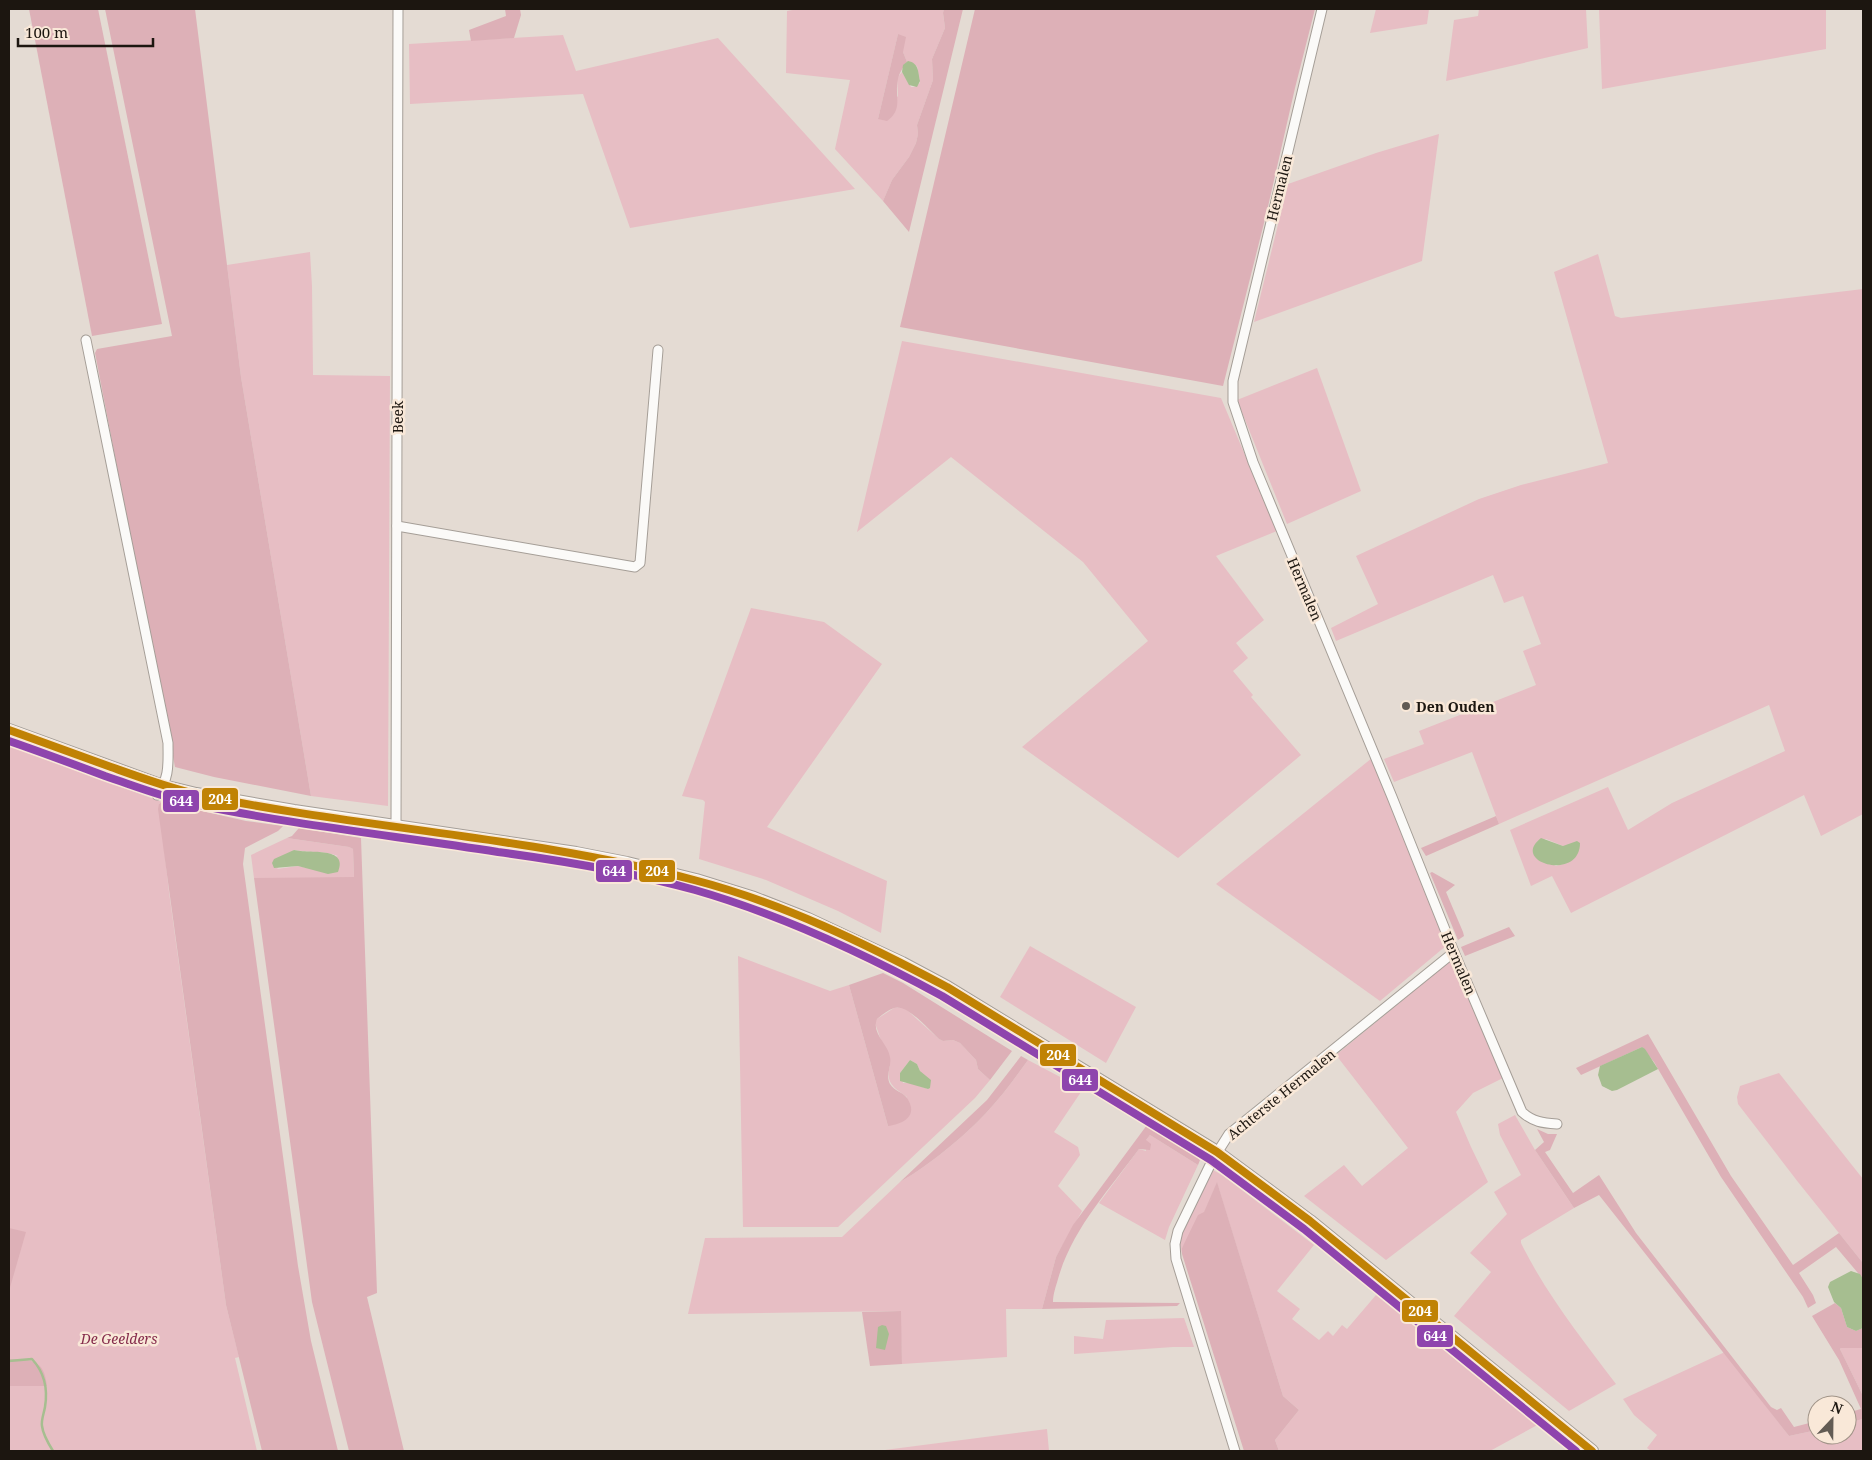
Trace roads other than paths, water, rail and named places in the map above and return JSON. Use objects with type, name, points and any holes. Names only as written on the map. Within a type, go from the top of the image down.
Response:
[{"type":"main road","points":[[9,730],[160,790],[576,853],[627,863],[737,893],[808,918],[902,963],[947,988],[1217,1152],[1310,1221],[1592,1451]]},
{"type":"street","name":"Beek","points":[[396,826],[398,9]]},
{"type":"street","name":"Hermalen","points":[[1322,9],[1233,381],[1232,402],[1252,462],[1522,1112],[1530,1119],[1540,1123],[1557,1124]]},
{"type":"street","points":[[86,340],[168,743],[168,774],[160,790]]},
{"type":"street","points":[[397,526],[635,567],[640,562],[658,350]]},
{"type":"street","name":"Achterste Hermalen","points":[[1234,1451],[1176,1259],[1178,1231],[1217,1152],[1229,1134],[1454,952]]},
{"type":"waterway","points":[[9,1361],[32,1359],[40,1369],[46,1394],[42,1426],[53,1451]]},
{"type":"place","name":"Den Ouden","points":[[1406,706]]},
{"type":"park label","name":"De Geelders","points":[[119,1338]]}]
